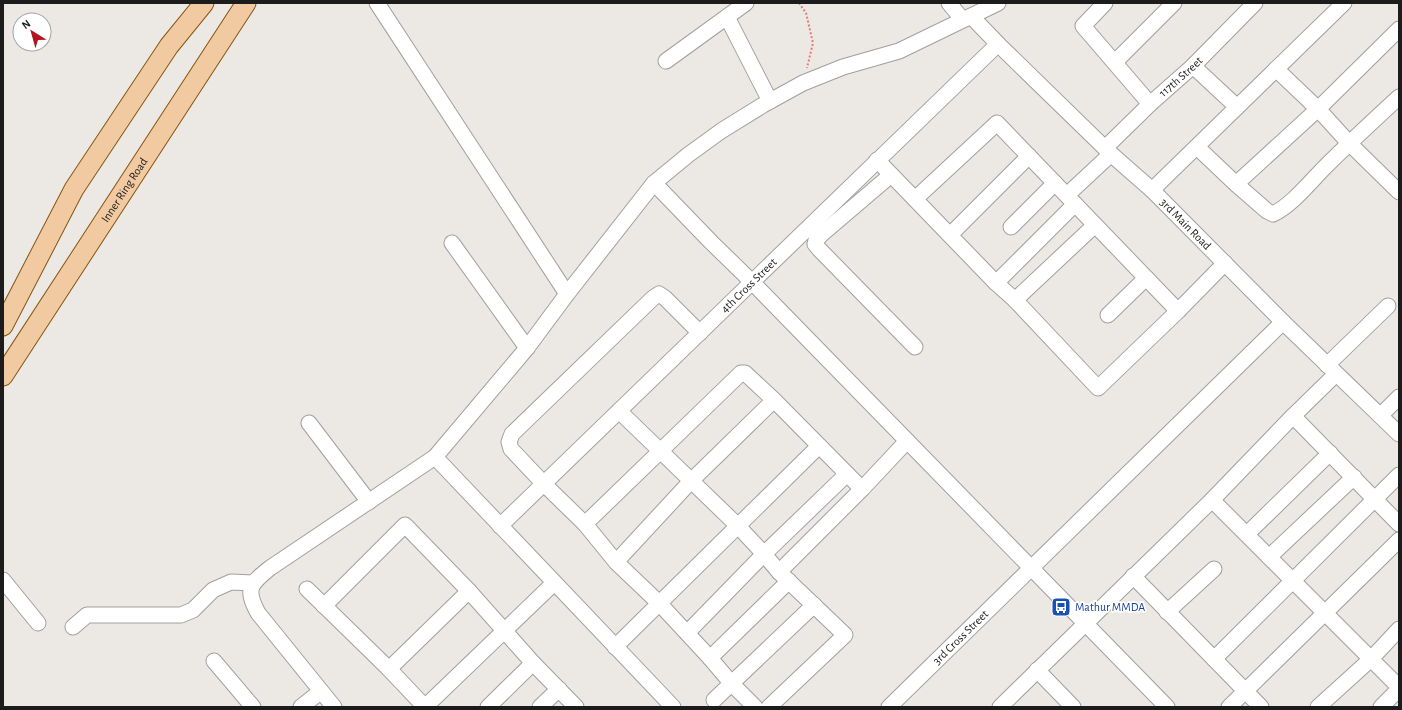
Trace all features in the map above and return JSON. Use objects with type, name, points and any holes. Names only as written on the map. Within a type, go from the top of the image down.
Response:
[{"type":"main road","points":[[3,326],[74,190],[169,46],[204,3]]},
{"type":"main road","name":"Inner Ring Road","points":[[3,376],[246,3]]},
{"type":"street","points":[[666,61],[746,3]]},
{"type":"street","name":"3rd Main Road","points":[[949,3],[998,44],[1108,151],[1152,190],[1282,322],[1381,415],[1399,434]]},
{"type":"street","points":[[334,707],[320,692],[258,613],[251,600],[250,589],[253,583],[270,568],[435,457],[527,348],[567,294],[654,183],[688,155],[721,131],[803,83],[843,67],[899,51],[998,3]]},
{"type":"street","points":[[1105,3],[1083,26],[1150,104]]},
{"type":"street","points":[[1115,62],[1174,3]]},
{"type":"street","name":"117th Street","points":[[996,283],[1071,200],[1108,151],[1150,104],[1193,66],[1255,3]]},
{"type":"street","points":[[1152,190],[1344,3]]},
{"type":"street","points":[[384,6],[567,294]]},
{"type":"street","points":[[727,17],[770,101]]},
{"type":"street","points":[[1236,184],[1318,109],[1399,29]]},
{"type":"street","name":"4th Cross Street","points":[[500,526],[998,44]]},
{"type":"street","points":[[1193,66],[1237,107]]},
{"type":"street","points":[[1276,69],[1318,109],[1349,143],[1398,191]]},
{"type":"street","points":[[1197,147],[1236,184],[1267,211],[1273,214],[1296,196],[1349,143],[1399,97]]},
{"type":"street","points":[[915,199],[997,123],[1178,311]]},
{"type":"street","points":[[950,235],[1029,156]]},
{"type":"street","points":[[878,160],[996,283],[1015,300],[1098,388],[1178,311],[1224,263]]},
{"type":"street","points":[[891,175],[819,237],[815,244],[915,348]]},
{"type":"street","points":[[654,183],[1167,707]]},
{"type":"street","points":[[1011,226],[1055,183]]},
{"type":"street","points":[[1015,300],[1095,225]]},
{"type":"street","points":[[452,243],[527,348]]},
{"type":"street","points":[[1108,315],[1146,278]]},
{"type":"street","points":[[700,333],[665,298],[659,294],[653,298],[512,434],[509,442],[511,449],[585,524],[616,562],[659,603],[732,684],[755,707]]},
{"type":"street","points":[[1000,707],[1212,500],[1293,416],[1388,306]]},
{"type":"street","name":"3rd Cross Street","points":[[889,707],[1282,322]]},
{"type":"street","points":[[585,524],[741,373],[745,373],[774,400],[862,489]]},
{"type":"street","points":[[1381,415],[1399,397]]},
{"type":"street","points":[[616,562],[691,481],[774,400]]},
{"type":"street","points":[[619,411],[737,526],[784,576],[845,635],[770,707]]},
{"type":"street","points":[[1293,416],[1399,524]]},
{"type":"street","points":[[309,423],[369,502]]},
{"type":"street","points":[[710,658],[907,441]]},
{"type":"street","points":[[615,647],[819,446]]},
{"type":"street","points":[[1247,534],[1330,453]]},
{"type":"street","points":[[435,457],[673,707]]},
{"type":"street","points":[[687,633],[764,554],[847,474]]},
{"type":"street","points":[[1214,659],[1399,475]]},
{"type":"street","points":[[1269,557],[1354,477]]},
{"type":"street","points":[[1212,500],[1399,688],[1381,707]]},
{"type":"street","points":[[324,606],[405,525],[470,591],[533,663],[576,707]]},
{"type":"street","points":[[1228,707],[1399,540]]},
{"type":"street","points":[[1167,612],[1214,569]]},
{"type":"street","points":[[1133,576],[1261,707]]},
{"type":"street","points":[[3,580],[38,622]]},
{"type":"street","points":[[73,627],[87,615],[181,615],[192,610],[213,590],[231,582],[253,583]]},
{"type":"street","points":[[307,589],[389,669],[425,707],[554,583]]},
{"type":"street","points":[[389,669],[470,591]]},
{"type":"street","points":[[714,700],[814,605]]},
{"type":"street","points":[[1318,707],[1371,659],[1399,629]]},
{"type":"street","points":[[214,661],[253,707]]},
{"type":"street","points":[[488,707],[533,663]]},
{"type":"street","points":[[1037,670],[1071,706]]},
{"type":"street","points":[[540,707],[559,690]]},
{"type":"street","points":[[301,707],[320,692]]},
{"type":"path","points":[[799,3],[806,13],[813,43],[803,83]]},
{"type":"place","name":"Mathur MMDA","points":[[1061,607]]}]
